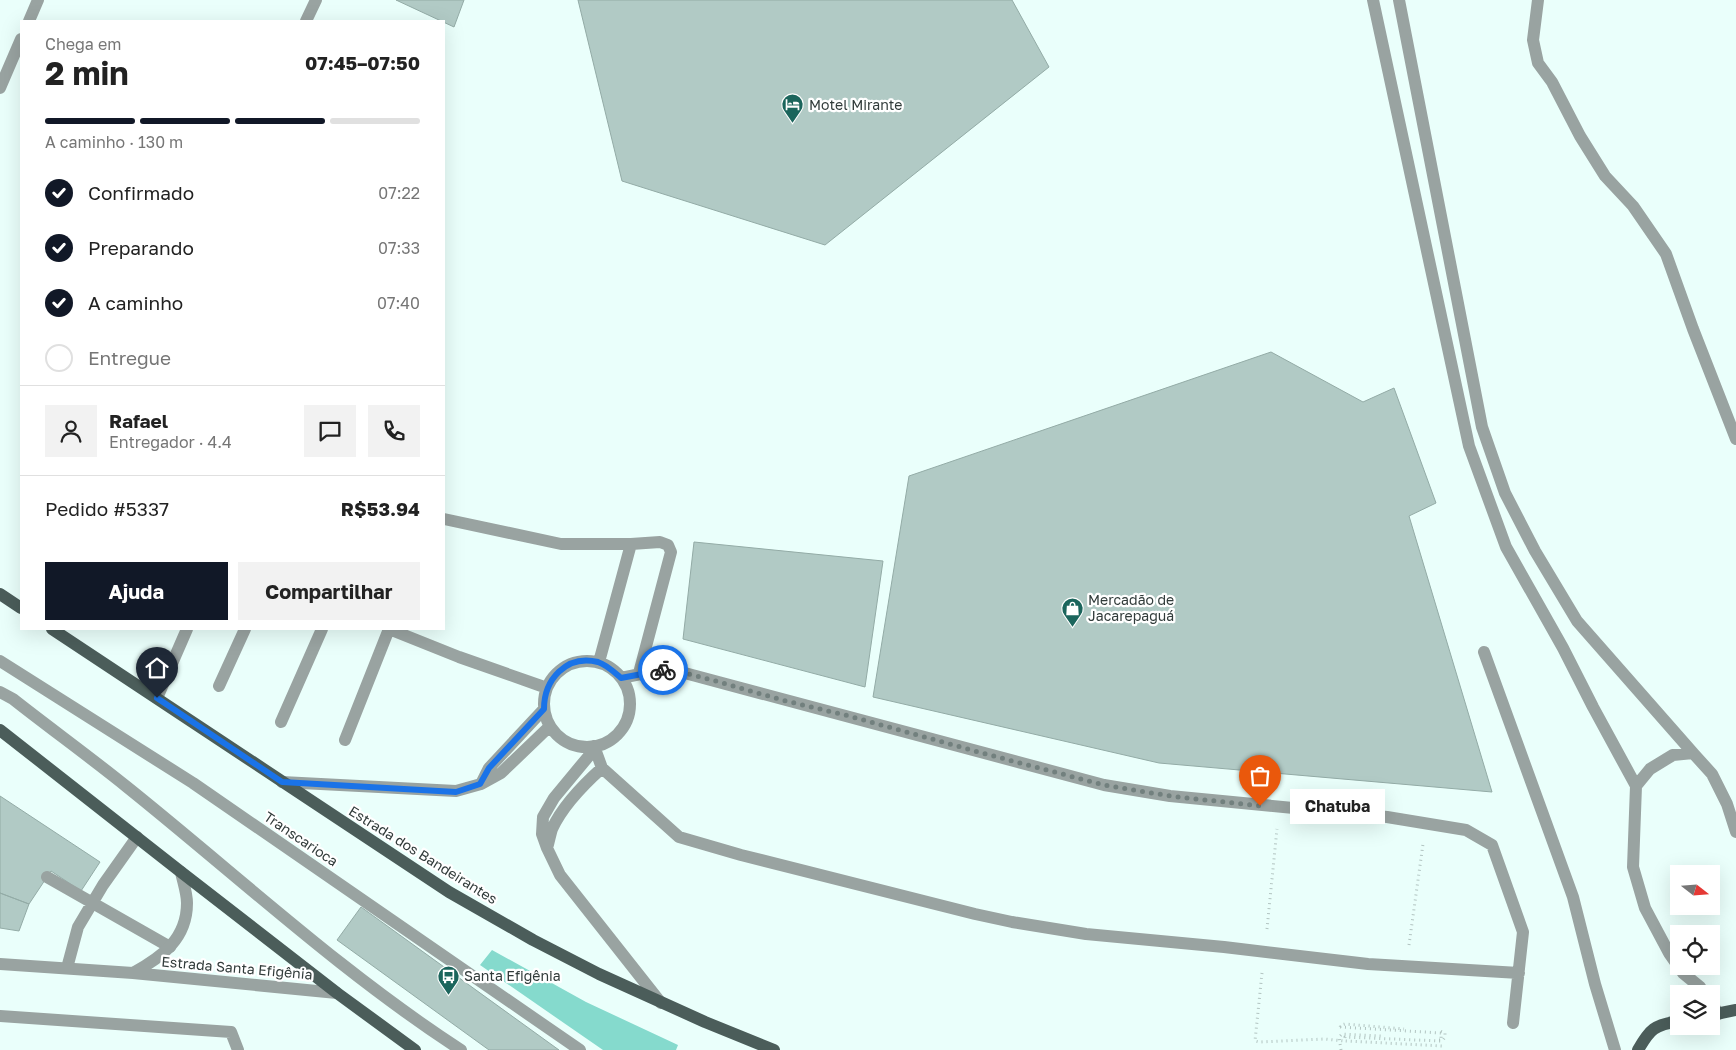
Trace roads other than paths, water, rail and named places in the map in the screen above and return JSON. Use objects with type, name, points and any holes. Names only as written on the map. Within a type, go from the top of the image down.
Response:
[{"type":"main road","points":[[0,594],[20,607]]},
{"type":"main road","name":"Estrada dos Bandeirantes","points":[[54,630],[449,892],[533,940],[599,974],[661,1003],[774,1050]]},
{"type":"main road","points":[[0,730],[181,872],[415,1050]]},
{"type":"main road","points":[[1720,1013],[1736,1010]]},
{"type":"main road","points":[[1638,1050],[1648,1034],[1661,1024],[1670,1022]]},
{"type":"street","points":[[29,20],[38,0]]},
{"type":"street","points":[[306,20],[316,0]]},
{"type":"street","points":[[1373,0],[1469,446],[1506,547],[1563,648],[1593,708],[1636,786],[1633,867],[1645,908],[1683,972],[1698,985]]},
{"type":"street","points":[[1399,0],[1482,427],[1506,493],[1534,551],[1577,621],[1712,774],[1727,804],[1736,832]]},
{"type":"street","points":[[1538,0],[1533,40],[1538,62],[1552,82],[1580,136],[1605,176],[1633,206],[1666,254],[1736,439]]},
{"type":"street","points":[[0,88],[20,41]]},
{"type":"street","points":[[445,519],[561,544],[660,542],[668,545],[671,552],[639,674]]},
{"type":"street","points":[[599,662],[631,544]]},
{"type":"street","points":[[157,698],[187,630]]},
{"type":"street","points":[[220,686],[245,630]]},
{"type":"street","points":[[281,722],[322,630]]},
{"type":"street","points":[[345,740],[389,630]]},
{"type":"street","points":[[392,630],[459,657],[547,688]]},
{"type":"street","points":[[1484,652],[1573,897],[1595,984],[1615,1050]]},
{"type":"street","name":"Transcarioca","points":[[0,660],[193,783],[580,1050]]},
{"type":"street","points":[[583,661],[599,662],[611,668],[621,678],[628,691],[630,706],[619,732],[608,741],[594,746],[577,746],[562,739],[550,726],[544,709],[544,698],[555,674],[568,665],[583,661]]},
{"type":"street","points":[[621,678],[660,670],[681,672],[1104,785],[1170,796],[1388,817],[1466,830],[1492,845],[1523,932],[1514,1023]]},
{"type":"street","points":[[0,692],[12,699],[127,787],[318,946],[461,1050]]},
{"type":"street","points":[[480,784],[489,768],[544,709]]},
{"type":"street","points":[[282,782],[456,792],[480,784],[501,773],[550,726]]},
{"type":"street","points":[[594,746],[602,768],[679,837],[750,858],[975,914],[1086,934],[1224,947],[1368,964],[1519,973]]},
{"type":"street","points":[[594,746],[554,798],[543,817],[542,834],[560,875],[661,1003]]},
{"type":"street","points":[[1636,786],[1650,769],[1673,755],[1693,753]]},
{"type":"street","points":[[547,848],[553,829],[566,807],[585,783],[602,768]]},
{"type":"street","points":[[67,968],[78,927],[102,885],[137,838]]},
{"type":"street","name":"Estrada Santa Efigênia","points":[[133,973],[152,963],[166,952],[178,937],[186,916],[187,900],[181,872]]},
{"type":"street","points":[[47,877],[170,947]]},
{"type":"street","name":"Estrada Santa Efigênia","points":[[0,964],[133,973],[337,992]]},
{"type":"street","points":[[0,1016],[231,1032],[238,1050]]},
{"type":"place","name":"Motel Mirante","points":[[793,124]]},
{"type":"place","name":"Mercadão de Jacarepaguá","points":[[1072,627]]},
{"type":"place","name":"Chatuba","points":[[1260,806]]},
{"type":"place","name":"Santa Efigênia","points":[[448,995]]}]
